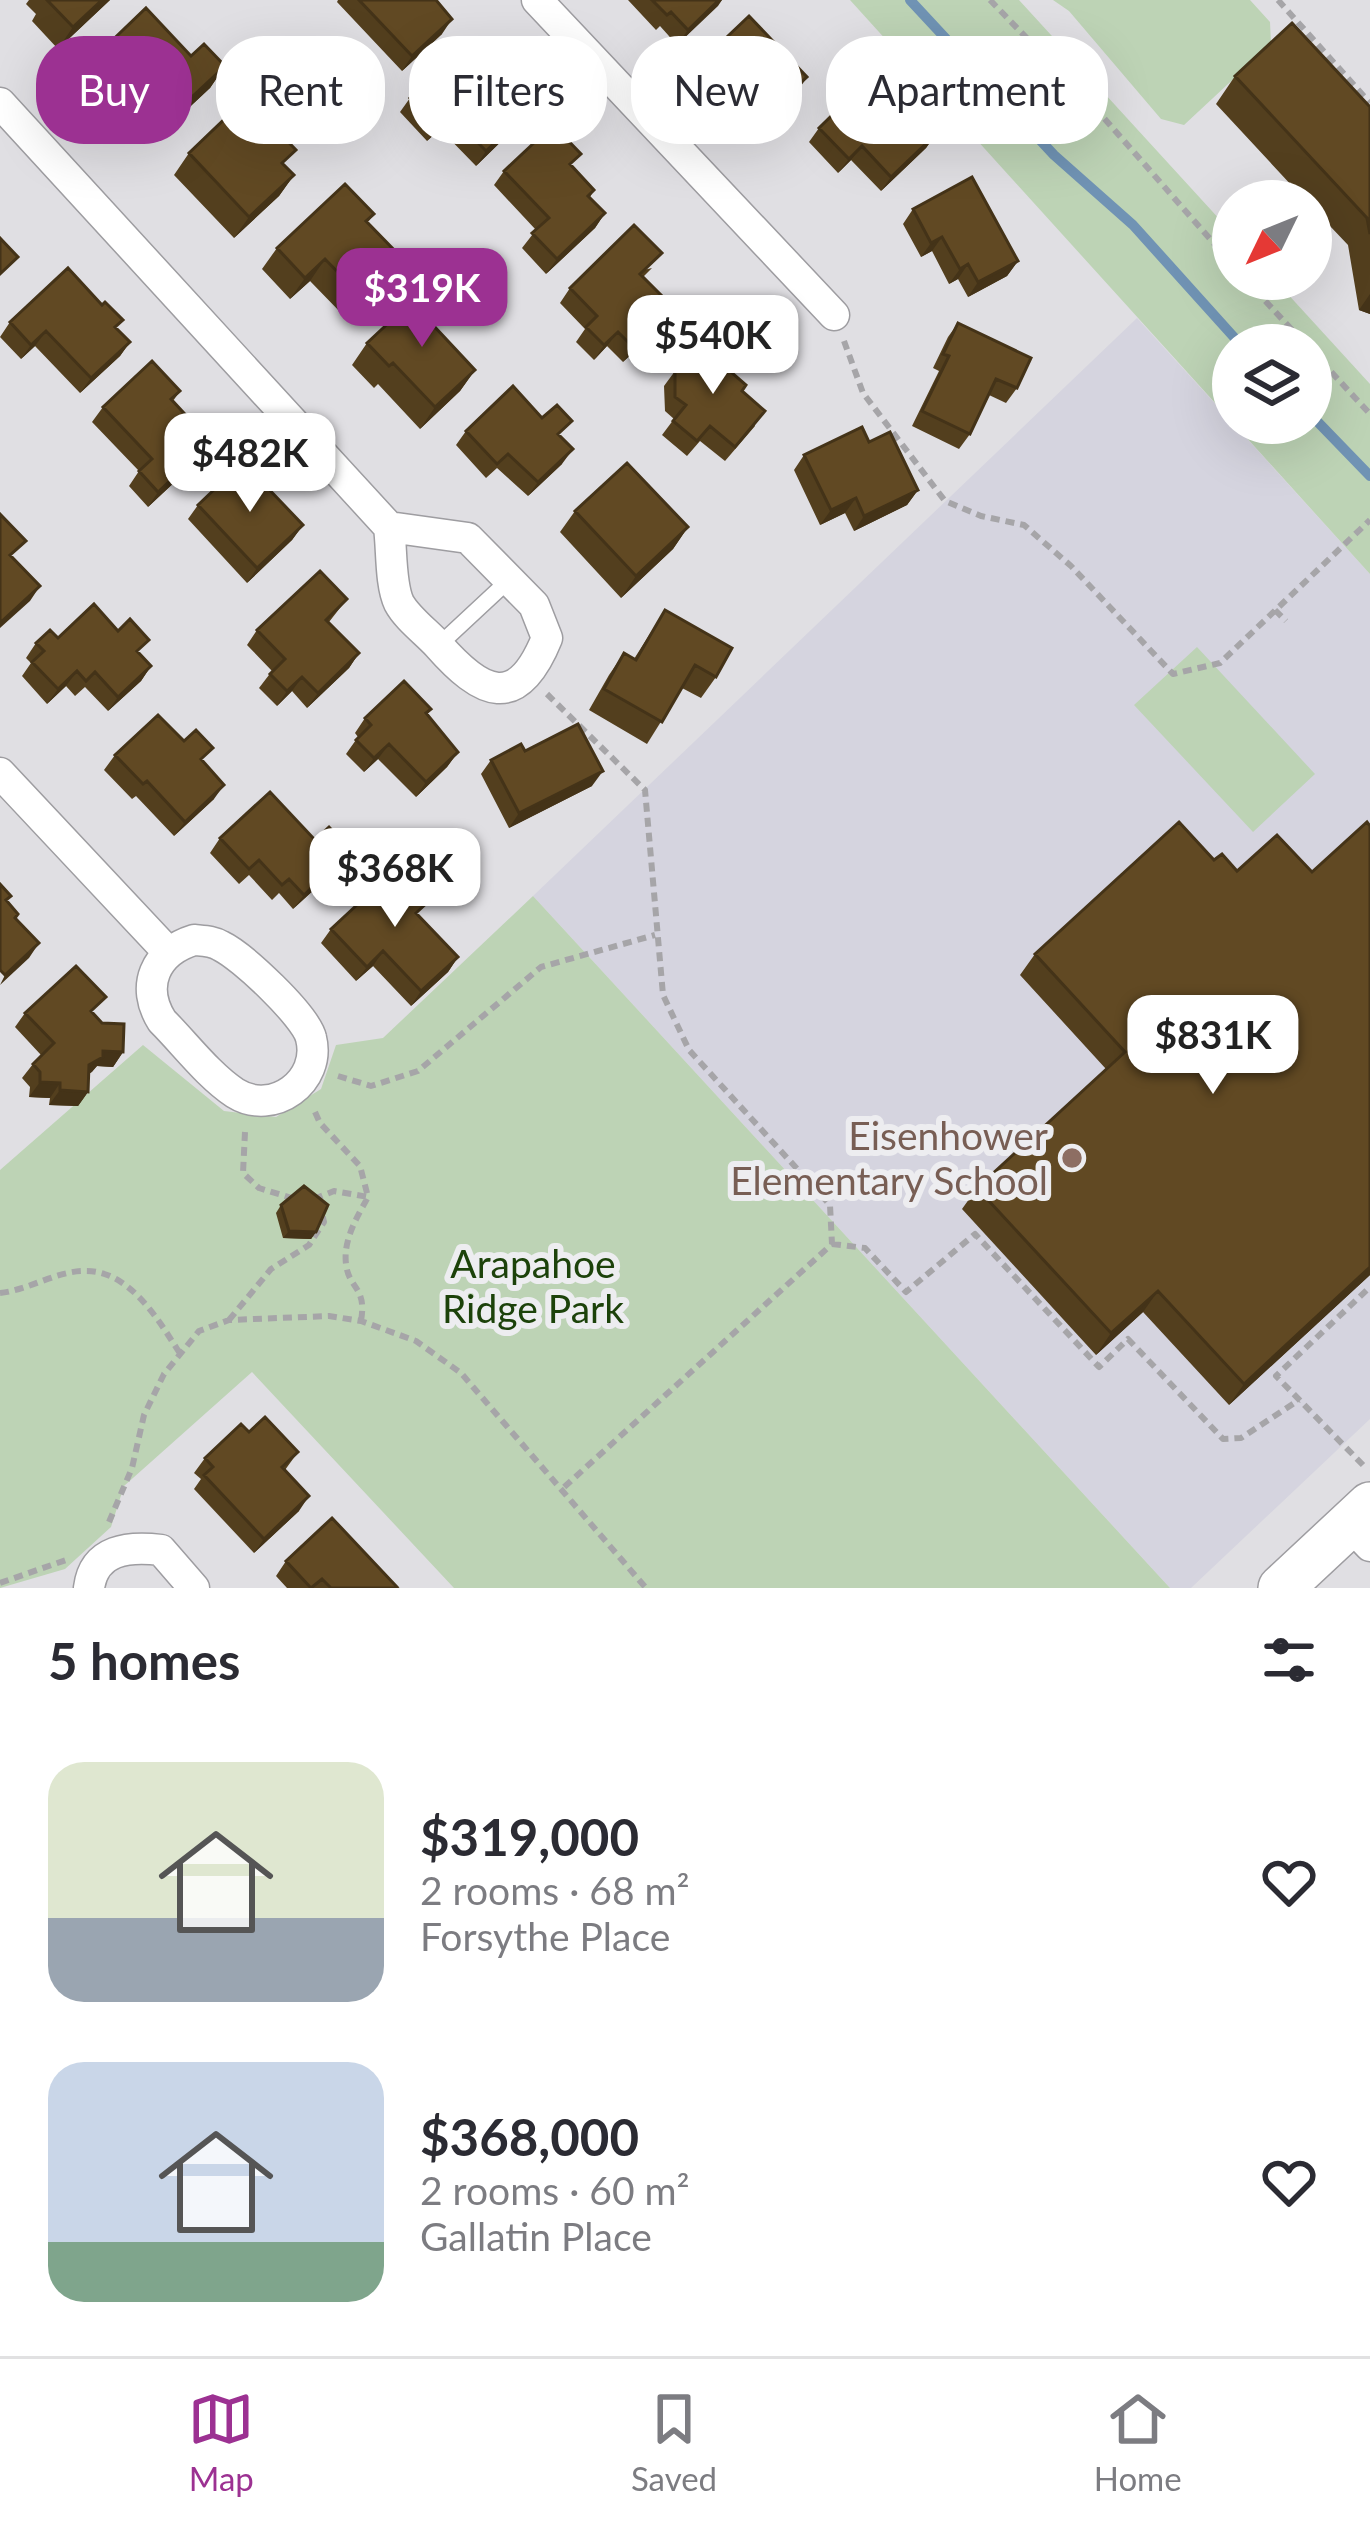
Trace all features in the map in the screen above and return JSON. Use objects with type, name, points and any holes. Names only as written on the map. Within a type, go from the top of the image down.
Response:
[{"type":"street","points":[[537,0],[834,315]]},
{"type":"street","points":[[0,103],[389,527],[398,602],[466,678],[491,688],[517,684],[535,668],[547,638],[534,605],[468,538],[389,527]]},
{"type":"street","points":[[0,773],[168,952]]},
{"type":"street","points":[[194,940],[226,947],[306,1025],[313,1052],[298,1087],[270,1101],[246,1098],[224,1084],[154,1009],[152,977],[168,952],[194,940]]},
{"type":"street","points":[[1281,1588],[1363,1525]]},
{"type":"street","points":[[88,1588],[90,1576],[107,1555],[130,1546],[160,1550],[194,1588]]},
{"type":"lane","points":[[438,646],[508,580]]},
{"type":"path","points":[[990,0],[1103,117],[1212,241]]},
{"type":"path","points":[[1278,0],[1370,103]]},
{"type":"path","points":[[1264,300],[1286,324]]},
{"type":"path","points":[[834,315],[863,393],[945,501],[981,516],[1024,525],[1071,566],[1173,674],[1220,663],[1369,521]]},
{"type":"path","points":[[1332,374],[1370,414]]},
{"type":"path","points":[[1275,610],[1286,621]]},
{"type":"path","points":[[527,675],[645,790],[663,995],[688,1050],[830,1205],[832,1244]]},
{"type":"path","points":[[361,1321],[364,1301],[345,1266],[351,1227],[368,1197],[360,1166],[320,1123],[310,1068],[371,1086],[418,1071],[541,968],[655,935]]},
{"type":"path","points":[[246,1098],[243,1173],[259,1188],[275,1196],[319,1198],[334,1191],[368,1197]]},
{"type":"path","points":[[229,1321],[271,1269],[309,1245],[324,1222],[319,1198]]},
{"type":"path","points":[[562,1489],[832,1244],[865,1248],[906,1292],[975,1234],[1099,1366],[1128,1340],[1223,1438],[1241,1438],[1299,1400]]},
{"type":"path","points":[[0,1293],[82,1271],[112,1276],[152,1309],[179,1352]]},
{"type":"path","points":[[1370,1287],[1276,1376],[1370,1472]]},
{"type":"path","points":[[101,1536],[132,1468],[144,1415],[179,1352],[199,1330],[229,1321],[329,1316],[361,1321],[416,1341],[461,1373],[646,1588]]},
{"type":"path","points":[[0,1583],[76,1556]]},
{"type":"shaded area","name":"Eisenhower Elementary School","points":[[1137,318],[1212,400],[1212,444],[1252,444],[1370,574],[1370,1419],[1191,1588],[1170,1588],[533,896]]},
{"type":"green space","points":[[850,0],[1019,0],[1052,36],[883,36]]},
{"type":"green space","points":[[1053,0],[1250,0],[1270,22],[1271,44],[1184,125],[1161,119],[1108,57],[1108,36],[1090,36]]},
{"type":"green space","points":[[1108,97],[1212,211],[1212,300],[1293,300],[1315,324],[1212,324],[1212,400],[980,144],[1108,144]]},
{"type":"green space","points":[[1332,342],[1370,384],[1370,574],[1252,444],[1332,444]]},
{"type":"green space","points":[[1197,647],[1315,774],[1253,832],[1134,705]]},
{"type":"green space","name":"Arapahoe Ridge Park","points":[[533,896],[1170,1588],[454,1588],[252,1372],[124,1486],[111,1527],[65,1569],[0,1588],[0,1170],[143,1045],[224,1111],[276,1117],[321,1089],[336,1045],[383,1038]]},
{"type":"building","points":[[47,0],[102,0],[73,27]]},
{"type":"building","points":[[359,0],[436,0],[452,19],[434,36],[409,36],[409,53]]},
{"type":"building","points":[[652,0],[719,0],[688,30]]},
{"type":"building","points":[[146,8],[172,36],[117,36]]},
{"type":"building","points":[[749,16],[768,36],[728,36]]},
{"type":"building","points":[[1292,23],[1370,107],[1370,234],[1367,218],[1235,76]]},
{"type":"building","points":[[204,44],[216,57],[216,74],[192,97],[192,55]]},
{"type":"building","points":[[216,127],[216,144],[290,144],[296,150],[282,163],[294,175],[249,217],[189,153]]},
{"type":"building","points":[[533,144],[571,144],[581,154],[570,164],[594,190],[588,196],[605,213],[557,259],[532,233],[549,218],[504,171]]},
{"type":"building","points":[[834,144],[926,144],[891,177],[862,146],[849,159]]},
{"type":"building","points":[[972,177],[1018,261],[978,282],[968,264],[960,269],[942,237],[931,243],[913,209]]},
{"type":"building","points":[[345,184],[374,214],[366,221],[399,255],[358,293],[325,259],[305,278],[277,248]]},
{"type":"building","points":[[634,225],[662,253],[640,274],[674,308],[634,348],[618,332],[604,345],[586,327],[597,316],[570,288]]},
{"type":"building","points":[[0,238],[18,257],[0,274]]},
{"type":"building","points":[[68,268],[123,320],[115,327],[130,342],[91,378],[46,331],[31,345],[10,322]]},
{"type":"building","points":[[425,289],[447,312],[433,325],[475,370],[435,407],[367,343]]},
{"type":"building","points":[[958,323],[1031,358],[1017,388],[996,379],[970,434],[922,411],[949,356],[943,354]]},
{"type":"building","points":[[701,340],[728,362],[724,366],[746,385],[742,391],[765,411],[735,447],[710,426],[697,441],[673,421],[686,405],[675,397],[675,371]]},
{"type":"building","points":[[152,361],[180,391],[171,399],[194,424],[188,430],[205,448],[158,492],[139,471],[152,459],[103,407]]},
{"type":"building","points":[[513,386],[542,418],[557,405],[572,421],[558,434],[573,449],[538,482],[508,454],[497,464],[466,431]]},
{"type":"building","points":[[862,427],[869,442],[890,432],[918,490],[864,516],[856,498],[831,510],[804,455]]},
{"type":"building","points":[[243,462],[303,525],[257,568],[198,505]]},
{"type":"building","points":[[627,463],[688,527],[636,576],[575,511]]},
{"type":"building","points":[[0,514],[26,541],[10,555],[40,586],[0,623]]},
{"type":"building","points":[[320,571],[347,599],[326,620],[359,653],[318,693],[302,677],[287,691],[270,674],[285,659],[257,630]]},
{"type":"building","points":[[94,604],[118,631],[130,619],[149,640],[137,651],[151,666],[118,697],[95,672],[86,681],[77,671],[58,689],[32,662],[44,651],[36,643],[50,630],[58,638]]},
{"type":"building","points":[[665,610],[732,648],[716,677],[695,665],[662,722],[604,689],[624,653],[636,660]]},
{"type":"building","points":[[404,681],[431,709],[426,713],[458,752],[426,782],[389,744],[374,758],[356,740],[371,725],[365,718]]},
{"type":"building","points":[[158,715],[184,741],[196,730],[213,748],[201,759],[224,785],[185,822],[115,755]]},
{"type":"building","points":[[578,724],[603,771],[519,813],[491,760],[521,744],[525,751]]},
{"type":"building","points":[[270,792],[315,840],[329,827],[351,850],[304,895],[289,879],[282,885],[259,860],[249,869],[220,838]]},
{"type":"building","points":[[1179,822],[1214,860],[1222,854],[1237,871],[1277,835],[1312,872],[1367,822],[1370,826],[1370,1267],[1244,1384],[1158,1291],[1111,1333],[977,1188],[1125,1052],[1035,954]]},
{"type":"building","points":[[378,868],[391,881],[401,871],[429,901],[416,913],[458,957],[421,991],[383,951],[367,967],[331,929],[373,890],[364,881]]},
{"type":"building","points":[[0,884],[11,896],[6,900],[18,914],[15,918],[39,943],[5,975],[0,970]]},
{"type":"building","points":[[76,966],[106,997],[91,1011],[102,1023],[124,1024],[123,1052],[103,1051],[103,1057],[89,1065],[88,1092],[60,1090],[60,1083],[40,1082],[40,1072],[33,1064],[54,1043],[25,1013]]},
{"type":"building","points":[[304,1186],[328,1205],[316,1232],[289,1231],[281,1205]]},
{"type":"building","points":[[265,1417],[298,1452],[282,1467],[309,1496],[264,1539],[204,1475],[213,1467],[205,1458],[241,1424],[249,1432]]},
{"type":"building","points":[[332,1518],[397,1587],[331,1588],[322,1579],[311,1588],[286,1561]]},
{"type":"waterway","points":[[910,0],[1054,155],[1133,225],[1222,324]]},
{"type":"waterway","points":[[1332,437],[1370,476]]},
{"type":"place","name":"Eisenhower Elementary School","points":[[1072,1158]]}]
